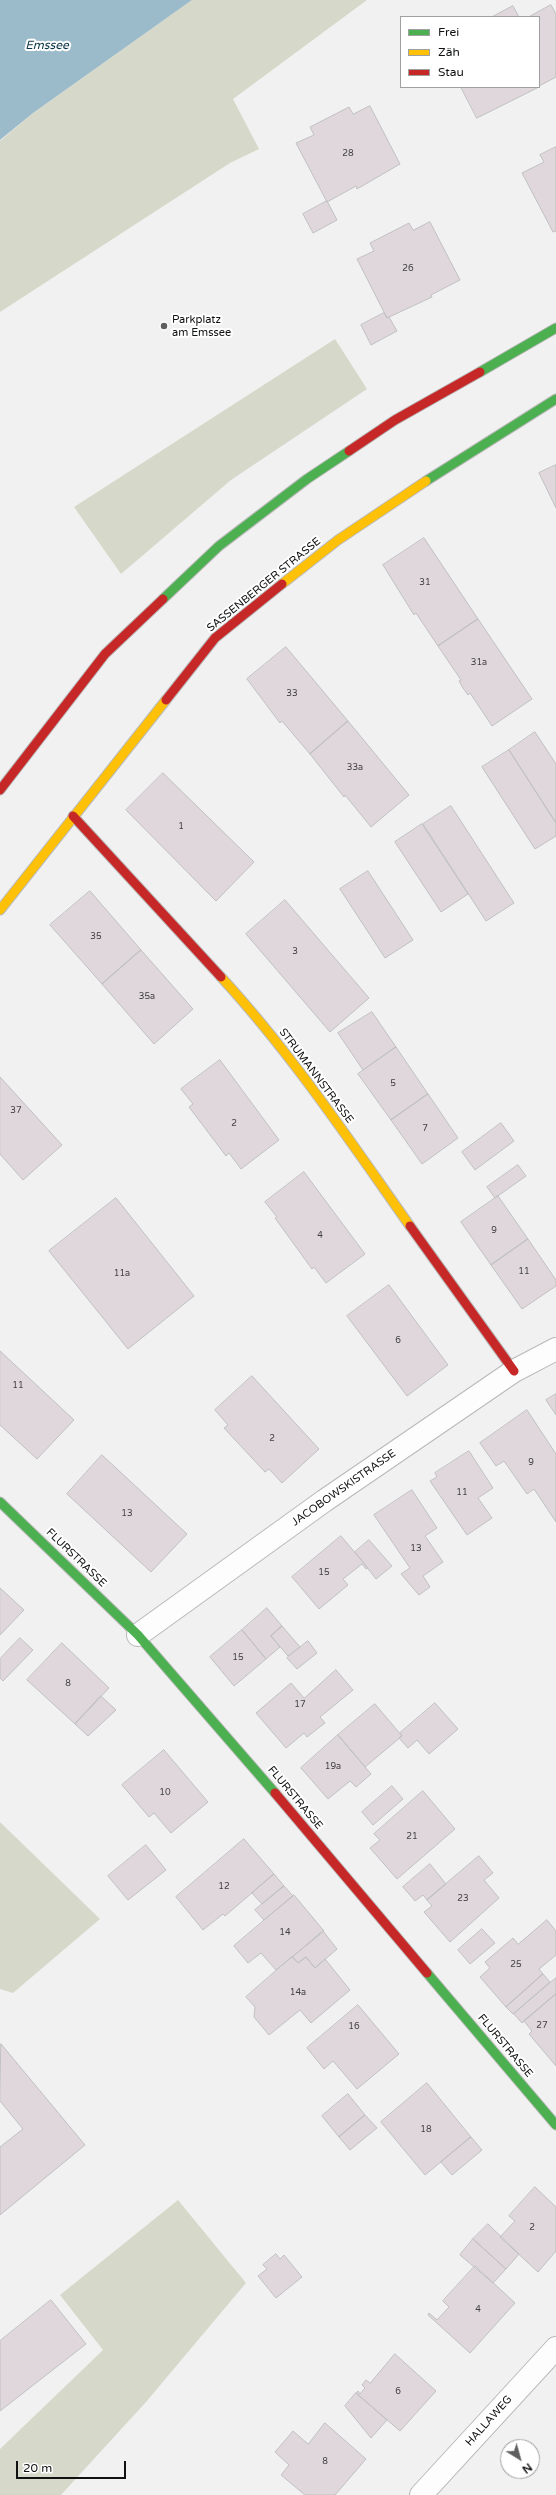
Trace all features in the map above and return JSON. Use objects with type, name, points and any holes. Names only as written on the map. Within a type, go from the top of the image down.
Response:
[{"type":"street","points":[[0,790],[105,654],[219,546],[306,479],[395,420],[556,328]]},
{"type":"street","name":"SASSENBERGER STRASSE","points":[[0,910],[215,638],[338,540],[474,449],[556,399]]},
{"type":"street","name":"STRUMANNSTRASSE","points":[[73,816],[248,1006],[341,1129],[514,1371]]},
{"type":"street","name":"JACOBOWSKISTRASSE","points":[[138,1635],[324,1501],[514,1371],[556,1349]]},
{"type":"street","name":"FLURSTRASSE","points":[[0,1502],[138,1635],[554,2118]]},
{"type":"street","name":"HALLAWEG","points":[[421,2495],[556,2348]]},
{"type":"shaded area","points":[[192,0],[367,0],[233,99],[259,149],[230,163],[0,312],[0,141],[33,113]]},
{"type":"shaded area","points":[[335,339],[367,389],[231,480],[121,574],[74,507]]},
{"type":"shaded area","points":[[0,1822],[100,1919],[13,1993],[0,1989]]},
{"type":"shaded area","points":[[178,2200],[246,2283],[146,2402],[61,2495],[0,2495],[0,2449],[103,2350],[60,2295]]},
{"type":"water","name":"Emssee","points":[[0,0],[192,0],[33,113],[0,140]]},
{"type":"building","points":[[551,5],[556,14],[556,77],[540,85],[540,16],[531,16]]},
{"type":"building","points":[[513,6],[518,16],[494,16]]},
{"type":"building","points":[[462,88],[537,88],[477,118]]},
{"type":"building","points":[[370,106],[400,164],[357,189],[356,186],[327,202],[296,143],[314,135],[310,127],[349,107],[353,114]]},
{"type":"building","points":[[556,147],[556,231],[553,232],[522,173],[544,162],[540,155]]},
{"type":"building","points":[[327,201],[337,220],[313,233],[303,214]]},
{"type":"building","points":[[430,222],[460,280],[431,295],[432,297],[387,318],[357,259],[374,251],[370,243],[409,223],[413,230]]},
{"type":"building","points":[[384,313],[387,318],[389,317],[397,331],[371,345],[361,325]]},
{"type":"building","points":[[556,465],[556,508],[539,473]]},
{"type":"building","points":[[424,538],[478,619],[438,646],[416,613],[414,615],[383,565]]},
{"type":"building","points":[[478,619],[532,699],[492,726],[470,693],[468,695],[463,688],[459,681],[461,680],[438,646]]},
{"type":"building","points":[[286,647],[348,721],[310,754],[282,721],[280,723],[247,679]]},
{"type":"building","points":[[348,721],[409,795],[371,827],[345,795],[344,797],[310,754]]},
{"type":"building","points":[[535,732],[556,764],[556,823],[509,750]]},
{"type":"building","points":[[509,750],[556,823],[556,836],[535,849],[482,767]]},
{"type":"building","points":[[163,773],[254,862],[216,901],[126,810]]},
{"type":"building","points":[[451,806],[514,903],[486,921],[423,824]]},
{"type":"building","points":[[422,824],[468,894],[441,912],[395,842]]},
{"type":"building","points":[[368,871],[413,940],[385,958],[340,889]]},
{"type":"building","points":[[90,891],[141,950],[102,984],[50,925]]},
{"type":"building","points":[[285,900],[369,998],[330,1032],[246,934]]},
{"type":"building","points":[[141,950],[193,1009],[154,1044],[102,984]]},
{"type":"building","points":[[372,1012],[396,1047],[363,1070],[338,1033]]},
{"type":"building","points":[[396,1047],[428,1094],[391,1120],[358,1074]]},
{"type":"building","points":[[220,1060],[279,1140],[241,1169],[229,1153],[226,1156],[189,1107],[193,1104],[181,1089]]},
{"type":"building","points":[[0,1077],[62,1145],[23,1180],[0,1154]]},
{"type":"building","points":[[428,1094],[458,1138],[422,1164],[391,1120]]},
{"type":"building","points":[[501,1123],[514,1141],[475,1170],[462,1152]]},
{"type":"building","points":[[518,1165],[526,1176],[495,1198],[487,1187]]},
{"type":"building","points":[[304,1172],[365,1254],[326,1283],[314,1267],[312,1269],[275,1218],[277,1217],[265,1202]]},
{"type":"building","points":[[498,1196],[528,1239],[491,1265],[461,1222]]},
{"type":"building","points":[[116,1198],[194,1296],[128,1349],[49,1251]]},
{"type":"building","points":[[528,1239],[556,1280],[556,1286],[522,1309],[491,1265]]},
{"type":"building","points":[[389,1285],[448,1365],[407,1396],[347,1316]]},
{"type":"building","points":[[0,1351],[74,1420],[37,1459],[0,1425]]},
{"type":"building","points":[[252,1376],[319,1449],[282,1483],[269,1469],[265,1472],[224,1428],[228,1425],[215,1410]]},
{"type":"building","points":[[556,1394],[556,1415],[546,1400]]},
{"type":"building","points":[[527,1410],[556,1454],[556,1522],[534,1489],[527,1494],[504,1461],[496,1466],[480,1443]]},
{"type":"building","points":[[469,1451],[493,1488],[478,1498],[492,1518],[467,1535],[430,1481],[437,1477],[435,1473]]},
{"type":"building","points":[[102,1455],[187,1534],[151,1572],[67,1494]]},
{"type":"building","points":[[412,1490],[437,1528],[425,1536],[443,1562],[423,1576],[430,1587],[419,1595],[401,1574],[410,1568],[374,1515]]},
{"type":"building","points":[[341,1536],[368,1568],[366,1569],[362,1564],[343,1579],[348,1585],[319,1609],[292,1577]]},
{"type":"building","points":[[369,1540],[392,1566],[376,1579],[355,1552]]},
{"type":"building","points":[[0,1588],[24,1610],[0,1635]]},
{"type":"building","points":[[267,1608],[282,1626],[271,1636],[280,1647],[266,1659],[242,1630]]},
{"type":"building","points":[[282,1626],[300,1647],[288,1656],[271,1636]]},
{"type":"building","points":[[242,1630],[266,1659],[234,1686],[210,1657]]},
{"type":"building","points":[[20,1638],[33,1650],[3,1681],[0,1678],[0,1659]]},
{"type":"building","points":[[308,1641],[317,1653],[297,1669],[287,1658]]},
{"type":"building","points":[[62,1643],[109,1688],[75,1724],[27,1680]]},
{"type":"building","points":[[336,1670],[353,1690],[320,1717],[325,1723],[307,1737],[304,1733],[286,1748],[256,1713],[291,1683],[304,1698]]},
{"type":"building","points":[[101,1696],[116,1710],[88,1736],[75,1724]]},
{"type":"building","points":[[435,1703],[458,1729],[429,1754],[417,1740],[408,1748],[399,1738],[402,1736],[400,1733]]},
{"type":"building","points":[[375,1704],[402,1736],[365,1767],[338,1735]]},
{"type":"building","points":[[338,1735],[371,1774],[356,1787],[350,1781],[328,1799],[301,1768]]},
{"type":"building","points":[[164,1750],[208,1802],[171,1833],[154,1813],[149,1817],[122,1785]]},
{"type":"building","points":[[392,1786],[403,1799],[373,1825],[362,1812]]},
{"type":"building","points":[[423,1791],[455,1829],[397,1879],[370,1848],[380,1840],[374,1834]]},
{"type":"building","points":[[244,1839],[274,1874],[225,1916],[223,1914],[203,1930],[176,1897]]},
{"type":"building","points":[[146,1845],[166,1870],[128,1900],[108,1876]]},
{"type":"building","points":[[479,1856],[493,1873],[484,1880],[499,1898],[450,1942],[424,1912],[432,1906],[427,1900]]},
{"type":"building","points":[[430,1864],[446,1884],[427,1900],[423,1895],[415,1901],[403,1887]]},
{"type":"building","points":[[274,1874],[284,1886],[262,1904],[252,1893]]},
{"type":"building","points":[[284,1886],[293,1896],[264,1920],[255,1910]]},
{"type":"building","points":[[294,1895],[324,1931],[276,1970],[261,1953],[248,1963],[234,1946]]},
{"type":"building","points":[[547,1920],[556,1931],[556,1955],[539,1969],[543,1974],[506,2007],[480,1977],[490,1968],[485,1962],[513,1938],[518,1944]]},
{"type":"building","points":[[482,1929],[495,1943],[470,1964],[458,1950]]},
{"type":"building","points":[[323,1931],[337,1949],[315,1968],[306,1957],[298,1963],[293,1957]]},
{"type":"building","points":[[292,1957],[298,1963],[306,1957],[315,1968],[325,1959],[350,1990],[311,2023],[300,2010],[269,2035],[254,2017],[255,2007],[246,1997]]},
{"type":"building","points":[[543,1974],[550,1982],[513,2014],[506,2007]]},
{"type":"building","points":[[556,1978],[556,1994],[522,2023],[514,2014]]},
{"type":"building","points":[[556,1994],[556,2066],[529,2034],[532,2031],[524,2021]]},
{"type":"building","points":[[358,2005],[399,2054],[357,2089],[333,2061],[324,2069],[307,2048]]},
{"type":"building","points":[[1,2044],[85,2145],[0,2215],[0,2147],[23,2129],[0,2101]]},
{"type":"building","points":[[427,2083],[471,2137],[425,2175],[381,2122]]},
{"type":"building","points":[[348,2094],[365,2115],[339,2137],[322,2116]]},
{"type":"building","points":[[365,2115],[377,2128],[350,2150],[339,2137]]},
{"type":"building","points":[[471,2137],[482,2150],[452,2175],[441,2162]]},
{"type":"building","points":[[535,2187],[556,2207],[556,2251],[538,2272],[500,2237],[515,2221],[509,2216]]},
{"type":"building","points":[[488,2224],[519,2254],[506,2269],[473,2239]]},
{"type":"building","points":[[473,2239],[506,2269],[493,2283],[460,2255]]},
{"type":"building","points":[[276,2254],[280,2259],[284,2255],[302,2277],[276,2298],[258,2276],[267,2269],[263,2265]]},
{"type":"building","points":[[475,2266],[515,2303],[470,2353],[428,2315],[429,2313],[437,2320],[449,2307],[443,2301]]},
{"type":"building","points":[[51,2300],[86,2344],[0,2411],[0,2341]]},
{"type":"building","points":[[395,2354],[436,2391],[400,2431],[356,2393],[358,2391],[360,2394],[365,2388],[362,2385],[366,2380],[370,2383]]},
{"type":"building","points":[[356,2393],[387,2420],[371,2438],[345,2406]]},
{"type":"building","points":[[325,2423],[366,2459],[335,2495],[305,2495],[281,2475],[289,2465],[275,2452],[293,2431],[308,2444]]},
{"type":"traffic: fast","points":[[480,372],[556,328]]},
{"type":"traffic: fast","points":[[426,481],[556,399]]},
{"type":"traffic: fast","points":[[163,599],[219,546],[307,479],[349,451]]},
{"type":"traffic: fast","points":[[0,1502],[138,1635],[275,1793]]},
{"type":"traffic: fast","points":[[427,1973],[556,2125]]},
{"type":"traffic: slow","points":[[282,584],[338,540],[426,481]]},
{"type":"traffic: slow","points":[[0,910],[166,700]]},
{"type":"traffic: slow","points":[[221,977],[247,1006],[296,1067],[410,1226]]},
{"type":"traffic: jam","points":[[349,451],[395,420],[480,372]]},
{"type":"traffic: jam","points":[[166,700],[215,638],[282,584]]},
{"type":"traffic: jam","points":[[0,790],[105,654],[163,599]]},
{"type":"traffic: jam","points":[[73,816],[221,977]]},
{"type":"traffic: jam","points":[[410,1226],[514,1371]]},
{"type":"traffic: jam","points":[[275,1793],[427,1973]]},
{"type":"place","name":"Parkplatz am Emssee","points":[[164,326]]}]
